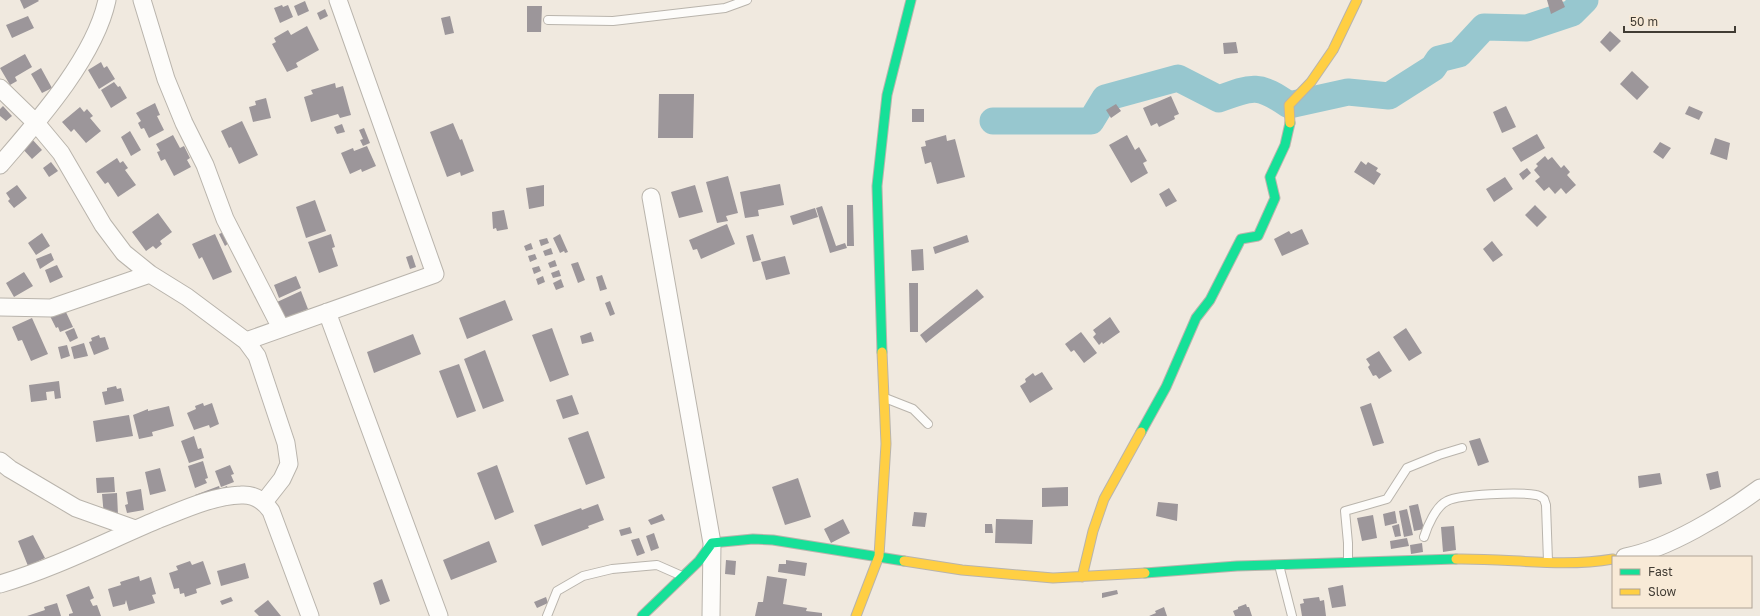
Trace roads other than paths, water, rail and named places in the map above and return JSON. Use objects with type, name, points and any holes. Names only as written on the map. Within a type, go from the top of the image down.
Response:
[{"type":"street","points":[[0,165],[36,123],[89,47],[98,29],[107,0]]},
{"type":"street","points":[[142,0],[166,79],[184,123],[205,165],[225,219],[281,328]]},
{"type":"street","points":[[246,341],[435,274],[338,0]]},
{"type":"street","points":[[856,616],[879,556],[886,444],[878,262],[877,186],[887,96],[911,0]]},
{"type":"street","points":[[1082,577],[1093,531],[1104,499],[1166,387],[1196,318],[1210,300],[1241,239],[1258,236],[1275,198],[1270,177],[1285,145],[1290,124],[1288,105],[1311,82],[1333,50],[1358,0]]},
{"type":"street","points":[[0,88],[36,123],[61,153],[102,226],[124,254],[150,274],[187,297],[246,341],[257,356],[286,443],[289,464],[282,479],[264,502]]},
{"type":"street","points":[[651,197],[712,543],[712,616]]},
{"type":"street","points":[[0,307],[51,308],[150,274]]},
{"type":"street","points":[[327,312],[439,616]]},
{"type":"street","points":[[0,461],[10,469],[76,508],[135,530]]},
{"type":"street","points":[[1629,556],[1638,554],[1683,535],[1744,500],[1760,488]]},
{"type":"street","points":[[0,584],[65,562],[135,530],[189,508],[223,498],[242,495],[254,497],[264,502],[276,521],[310,616]]},
{"type":"street","points":[[642,616],[699,561],[712,543],[753,539],[773,540],[962,570],[1053,578],[1237,566],[1348,562],[1470,560],[1596,562],[1612,559]]},
{"type":"lane","points":[[548,20],[613,21],[725,8],[747,0]]},
{"type":"lane","points":[[885,398],[913,409],[928,424]]},
{"type":"lane","points":[[1348,562],[1345,511],[1387,499],[1407,468],[1439,455],[1462,448]]},
{"type":"lane","points":[[1424,537],[1429,523],[1446,501],[1498,494],[1537,495],[1544,499],[1546,506],[1548,562]]},
{"type":"lane","points":[[547,616],[557,591],[583,576],[612,569],[657,565],[684,576]]},
{"type":"lane","points":[[1279,565],[1292,616]]},
{"type":"waterway","points":[[993,121],[1091,121],[1105,98],[1178,78],[1219,99],[1240,92],[1256,89],[1270,93],[1289,105],[1348,92],[1389,96],[1433,68],[1439,59],[1459,54],[1484,27],[1527,28],[1572,13],[1585,0]]}]
